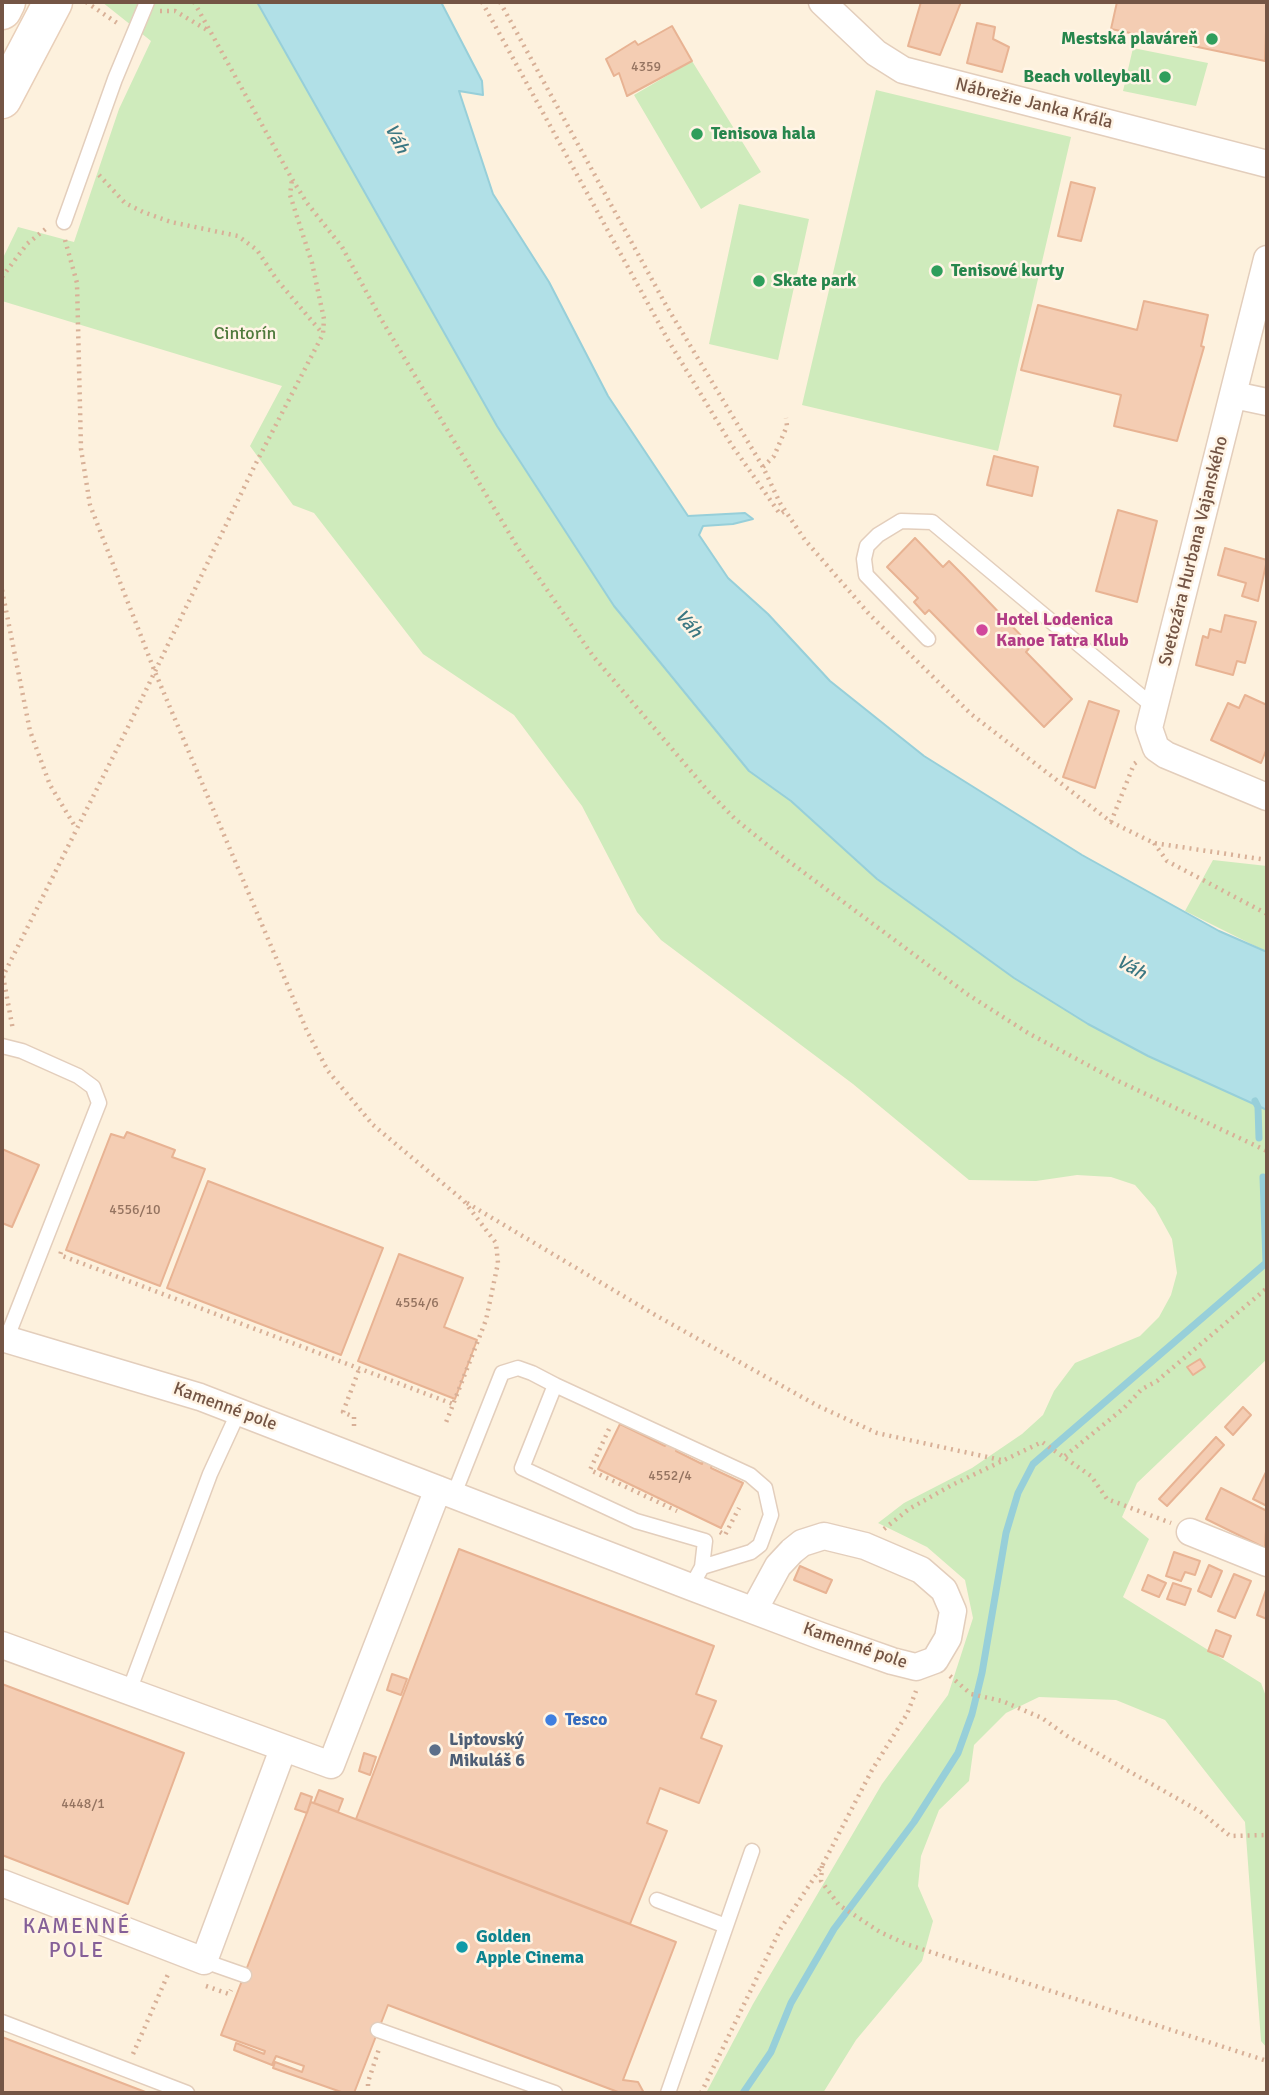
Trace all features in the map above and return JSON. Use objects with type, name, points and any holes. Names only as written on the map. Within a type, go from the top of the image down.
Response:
[{"type":"main road","points":[[2,10],[6,2]]},
{"type":"main road","points":[[2,99],[53,2]]},
{"type":"street","name":"Nábrežie Janka Kráľa","points":[[822,2],[876,53],[903,71],[1267,164]]},
{"type":"street","name":"Svetozára Hurbana Vajanského","points":[[1154,707],[1267,259]]},
{"type":"street","points":[[1234,395],[1267,402]]},
{"type":"street","points":[[1154,707],[1149,728],[1156,748],[1267,797]]},
{"type":"street","name":"Kamenné pole","points":[[3,1342],[148,1380],[239,1411],[446,1492],[696,1577],[754,1610],[892,1661],[923,1667],[935,1660],[948,1638],[953,1611],[944,1590],[921,1570],[865,1545],[824,1536],[802,1543],[778,1566],[754,1610]]},
{"type":"street","points":[[2,1645],[128,1694],[331,1765],[446,1492]]},
{"type":"street","points":[[1190,1532],[1267,1563]]},
{"type":"street","points":[[2,1883],[199,1971],[283,1749]]},
{"type":"lane","points":[[66,216],[115,79],[145,9]]},
{"type":"lane","points":[[928,639],[866,575],[864,559],[867,546],[889,527],[901,521],[932,522],[1154,707]]},
{"type":"lane","points":[[2,1046],[22,1051],[88,1082],[99,1103],[3,1342]]},
{"type":"lane","points":[[446,1492],[502,1373],[518,1368],[750,1475],[765,1488],[771,1515],[760,1545],[696,1577]]},
{"type":"lane","points":[[555,1385],[522,1468],[636,1521],[705,1541],[696,1577]]},
{"type":"lane","points":[[128,1694],[210,1474],[239,1411]]},
{"type":"lane","points":[[668,2093],[752,1851]]},
{"type":"lane","points":[[657,1900],[726,1926]]},
{"type":"lane","points":[[199,1971],[241,1974]]},
{"type":"lane","points":[[2,2022],[187,2093]]},
{"type":"lane","points":[[382,2031],[555,2093]]},
{"type":"path","points":[[86,2],[124,28]]},
{"type":"path","points":[[194,2],[292,179],[307,203],[342,247],[454,443],[556,606],[642,716],[735,819],[919,961],[1028,1033],[1114,1079],[1267,1150]]},
{"type":"path","points":[[482,2],[668,340],[731,444],[780,514],[785,511]]},
{"type":"path","points":[[500,2],[667,307],[763,467],[785,511],[805,540],[870,615],[930,675],[1016,751],[1111,822],[1154,844],[1267,859]]},
{"type":"path","points":[[145,9],[175,11],[212,33]]},
{"type":"path","points":[[88,156],[103,183],[125,203],[171,222],[238,236],[257,250],[323,334]]},
{"type":"path","points":[[22,1051],[9,1018],[2,977],[254,467],[323,334],[324,319],[310,254],[290,195],[292,179]]},
{"type":"path","points":[[2,277],[27,244],[66,216]]},
{"type":"path","points":[[66,216],[64,235],[77,283],[78,394],[84,478],[101,538],[315,1050],[334,1079],[373,1125],[464,1201],[657,1316],[818,1406],[877,1433],[1001,1460]]},
{"type":"path","points":[[763,467],[774,456],[787,426],[786,418]]},
{"type":"path","points":[[2,590],[30,731],[50,785],[76,829]]},
{"type":"path","points":[[1111,822],[1134,764],[1156,748]]},
{"type":"path","points":[[1154,844],[1167,861],[1267,914]]},
{"type":"path","points":[[444,1425],[486,1320],[498,1263],[492,1234],[464,1201]]},
{"type":"path","points":[[65,1242],[60,1255],[453,1404]]},
{"type":"path","points":[[1065,1456],[1124,1408],[1142,1389],[1157,1381],[1267,1288]]},
{"type":"path","points":[[354,1426],[354,1417],[343,1412],[360,1367]]},
{"type":"path","points":[[617,1413],[590,1470],[688,1517]]},
{"type":"path","points":[[865,1545],[909,1509],[1037,1443],[1048,1444],[1091,1476],[1107,1499],[1190,1532]]},
{"type":"path","points":[[713,1529],[725,1535],[739,1508]]},
{"type":"path","points":[[701,2093],[781,1928],[822,1866],[872,1770],[907,1714],[923,1667]]},
{"type":"path","points":[[971,1694],[1002,1701],[1042,1718],[1067,1736],[1201,1812],[1230,1836],[1267,1835]]},
{"type":"path","points":[[822,1866],[821,1881],[839,1905],[855,1917],[906,1944],[1267,2061]]},
{"type":"path","points":[[199,1971],[229,1994],[241,1974]]},
{"type":"path","points":[[131,2058],[169,1972],[181,1976]]},
{"type":"path","points":[[368,2093],[368,2082],[382,2031]]},
{"type":"green space","name":"Cintorín","points":[[102,2],[257,2],[497,426],[614,606],[749,771],[791,801],[877,879],[1014,978],[1088,1024],[1267,1110],[1267,1359],[1137,1483],[1122,1517],[1149,1539],[1123,1597],[1261,1683],[1267,1699],[1267,2048],[1261,2041],[1245,1822],[1165,1720],[1116,1700],[1039,1697],[1006,1713],[974,1745],[969,1781],[939,1810],[921,1856],[918,1886],[933,1921],[922,1961],[856,2040],[823,2093],[706,2093],[753,2004],[882,1784],[948,1695],[973,1618],[965,1580],[927,1547],[878,1523],[904,1503],[972,1468],[1022,1434],[1043,1415],[1054,1391],[1075,1363],[1140,1336],[1159,1317],[1171,1295],[1177,1273],[1172,1239],[1155,1208],[1135,1185],[1111,1177],[1077,1175],[1036,1181],[969,1180],[853,1084],[661,940],[637,912],[582,806],[514,715],[423,654],[314,513],[293,505],[250,446],[282,386],[2,301],[2,260],[18,227],[74,242],[119,109],[151,41]]},
{"type":"green space","name":"Beach volleyball","points":[[1133,48],[1208,63],[1196,106],[1123,91]]},
{"type":"green space","name":"Tenisova hala","points":[[692,61],[761,172],[701,209],[634,95]]},
{"type":"green space","name":"Tenisové kurty","points":[[876,90],[1071,137],[998,451],[802,405]]},
{"type":"green space","name":"Skate park","points":[[739,204],[809,219],[778,360],[709,344]]},
{"type":"green space","points":[[1213,860],[1267,866],[1267,952],[1185,911]]},
{"type":"water","name":"Váh","points":[[257,2],[441,2],[482,81],[483,95],[459,91],[493,194],[549,282],[608,396],[688,516],[745,513],[753,519],[733,524],[703,526],[699,535],[728,578],[768,614],[830,681],[924,756],[1082,855],[1219,931],[1267,952],[1267,1110],[1148,1056],[1088,1024],[1014,978],[877,879],[791,801],[749,771],[614,606],[497,426]]},
{"type":"building","points":[[921,2],[961,2],[940,55],[908,46]]},
{"type":"building","name":"Mestská plaváreň","points":[[1117,2],[1267,2],[1265,61],[1111,29]]},
{"type":"building","points":[[977,23],[995,27],[993,39],[1009,47],[1002,72],[967,63]]},
{"type":"building","points":[[672,26],[692,61],[627,96],[619,73],[614,76],[606,59],[635,41],[638,45]]},
{"type":"building","points":[[1071,182],[1095,188],[1081,241],[1058,236]]},
{"type":"building","points":[[1144,301],[1208,315],[1201,346],[1204,347],[1177,441],[1114,426],[1121,395],[1021,370],[1038,305],[1137,330]]},
{"type":"building","points":[[994,456],[1038,467],[1032,496],[987,485]]},
{"type":"building","points":[[1118,510],[1157,521],[1137,602],[1096,591]]},
{"type":"building","name":"Hotel Lodenica Kanoe Tatra Klub","points":[[915,538],[943,567],[949,561],[965,577],[1031,646],[1026,652],[1072,699],[1044,727],[929,610],[925,614],[914,602],[918,598],[887,567]]},
{"type":"building","points":[[1225,548],[1267,560],[1258,601],[1242,596],[1246,583],[1218,575]]},
{"type":"building","points":[[1225,615],[1256,622],[1245,663],[1237,661],[1233,675],[1196,665],[1203,636],[1208,638],[1210,629],[1221,632]]},
{"type":"building","points":[[1245,695],[1267,705],[1267,748],[1261,763],[1211,740],[1228,703],[1239,708]]},
{"type":"building","points":[[1089,701],[1119,711],[1095,788],[1063,777]]},
{"type":"building","points":[[127,1132],[175,1150],[172,1157],[205,1169],[160,1286],[66,1250],[111,1134],[124,1138]]},
{"type":"building","points":[[2,1149],[39,1165],[12,1227],[2,1223]]},
{"type":"building","points":[[208,1181],[383,1248],[341,1355],[167,1288]]},
{"type":"building","points":[[399,1254],[463,1278],[444,1327],[477,1340],[455,1399],[358,1361]]},
{"type":"building","points":[[1200,1359],[1205,1367],[1193,1375],[1187,1367]]},
{"type":"building","points":[[1243,1407],[1251,1415],[1233,1435],[1225,1427]]},
{"type":"building","points":[[620,1424],[665,1446],[667,1443],[677,1448],[676,1451],[702,1464],[703,1461],[712,1465],[711,1468],[743,1483],[721,1528],[598,1469]]},
{"type":"building","points":[[1216,1437],[1224,1445],[1167,1506],[1159,1499]]},
{"type":"building","points":[[1267,1470],[1267,1506],[1253,1499]]},
{"type":"building","points":[[1221,1488],[1267,1511],[1265,1548],[1206,1519]]},
{"type":"building","name":"Tesco","points":[[459,1549],[714,1646],[696,1694],[716,1701],[701,1738],[722,1746],[699,1803],[660,1788],[647,1823],[667,1831],[630,1924],[356,1819]]},
{"type":"building","points":[[1174,1552],[1200,1561],[1195,1575],[1185,1572],[1181,1581],[1166,1576]]},
{"type":"building","points":[[1209,1565],[1222,1571],[1211,1597],[1198,1591]]},
{"type":"building","points":[[800,1566],[832,1580],[826,1593],[794,1580]]},
{"type":"building","points":[[1234,1574],[1251,1581],[1235,1618],[1218,1611]]},
{"type":"building","points":[[1148,1575],[1166,1583],[1159,1597],[1142,1590]]},
{"type":"building","points":[[1173,1583],[1191,1589],[1185,1605],[1167,1599]]},
{"type":"building","points":[[1267,1587],[1267,1619],[1257,1615]]},
{"type":"building","points":[[1216,1630],[1231,1636],[1223,1657],[1208,1651]]},
{"type":"building","points":[[392,1674],[407,1679],[401,1695],[387,1690]]},
{"type":"building","points":[[2,1684],[184,1753],[128,1904],[2,1855]]},
{"type":"building","points":[[364,1753],[376,1757],[370,1775],[359,1771]]},
{"type":"building","points":[[319,1790],[343,1799],[338,1812],[314,1803]]},
{"type":"building","points":[[301,1793],[312,1797],[307,1813],[295,1809]]},
{"type":"building","points":[[311,1802],[676,1942],[623,2080],[638,2082],[644,2093],[618,2092],[388,2005],[354,2093],[344,2093],[273,2068],[275,2062],[302,2072],[304,2066],[276,2056],[272,2065],[234,2050],[236,2043],[264,2054],[265,2051],[221,2035]]},
{"type":"building","points":[[2,2037],[148,2093],[2,2093]]},
{"type":"waterway","points":[[1255,1101],[1258,1107],[1259,1138]]},
{"type":"waterway","points":[[743,2093],[771,2052],[791,2003],[834,1929],[914,1822],[958,1753],[972,1714],[982,1673],[1006,1533],[1018,1493],[1033,1464],[1266,1263],[1263,1177]]},
{"type":"place","name":"Mestská plaváreň","points":[[1212,39]]},
{"type":"place","name":"Beach volleyball","points":[[1165,77]]},
{"type":"place","name":"Tenisova hala","points":[[697,134]]},
{"type":"place","name":"Tenisové kurty","points":[[937,271]]},
{"type":"place","name":"Skate park","points":[[759,281]]},
{"type":"place","name":"Hotel Lodenica Kanoe Tatra Klub","points":[[982,630]]},
{"type":"place","name":"Tesco","points":[[551,1720]]},
{"type":"place","name":"Liptovský Mikuláš 6","points":[[435,1750]]},
{"type":"place","name":"Golden Apple Cinema","points":[[462,1947]]},
{"type":"district","name":"KAMENNÉ POLE","points":[[77,1939]]}]
